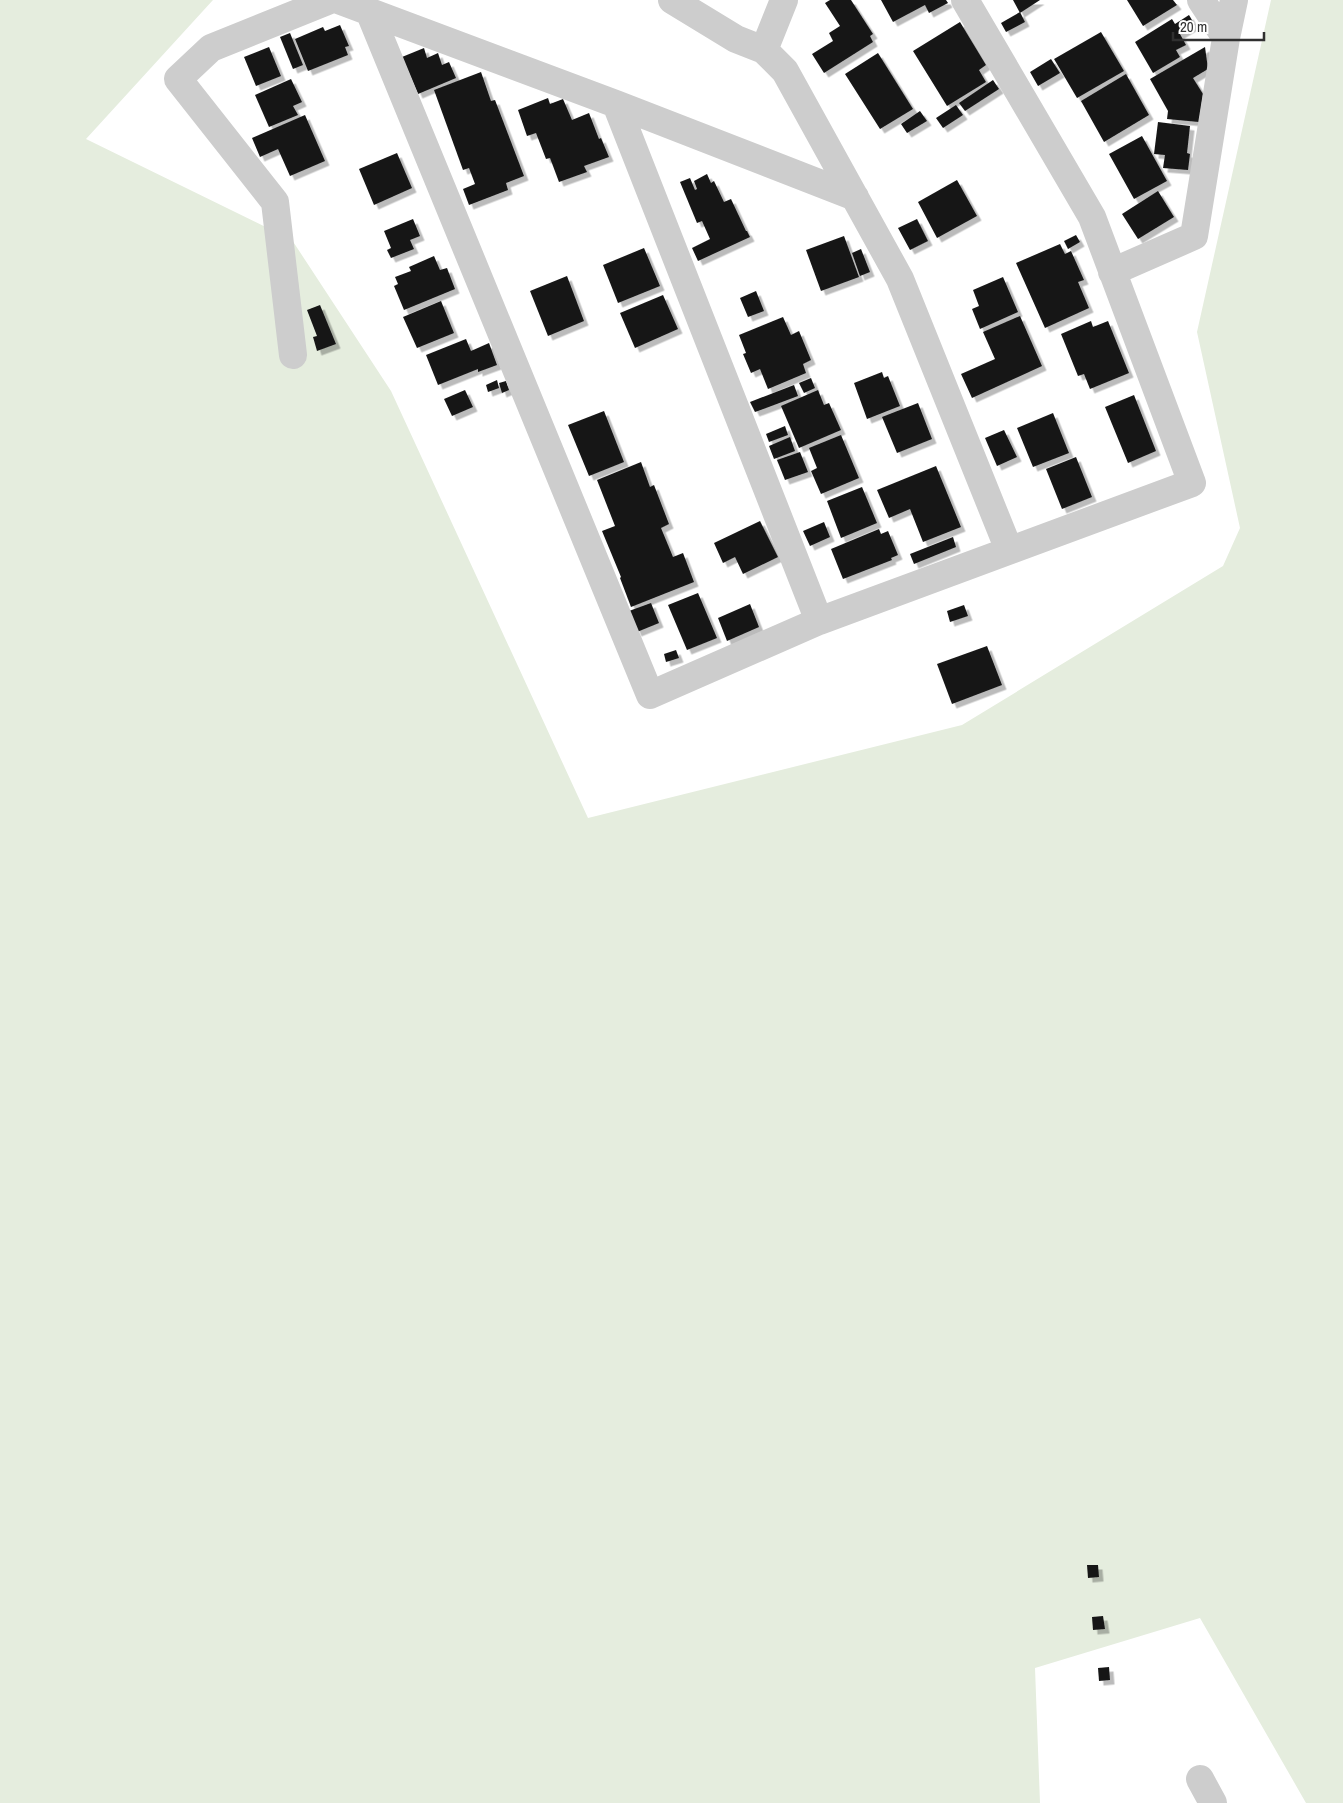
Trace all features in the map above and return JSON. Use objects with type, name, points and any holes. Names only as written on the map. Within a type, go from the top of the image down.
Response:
[{"type":"street","points":[[293,355],[275,202],[178,78],[212,48],[330,0]]},
{"type":"street","points":[[338,0],[616,104],[856,197]]},
{"type":"street","points":[[672,0],[736,39],[764,50],[784,71],[856,197],[900,279],[1009,550]]},
{"type":"street","points":[[764,50],[784,0]]},
{"type":"street","points":[[370,11],[650,695],[819,620],[1192,483],[1092,217],[965,0]]},
{"type":"street","points":[[1201,0],[1226,38]]},
{"type":"street","points":[[1112,272],[1194,236],[1226,38],[1234,0]]},
{"type":"street","points":[[616,104],[819,620]]},
{"type":"street","points":[[1200,1780],[1213,1803]]},
{"type":"green space","points":[[0,0],[213,0],[86,139],[292,240],[391,391],[588,818],[962,725],[1223,566],[1240,528],[1197,332],[1271,0],[1343,0],[1343,1803],[1306,1803],[1200,1618],[1035,1668],[1040,1803],[0,1803]]},
{"type":"building","points":[[830,0],[851,0],[873,34],[870,36],[873,42],[824,73],[812,54],[833,41],[829,33],[840,26],[825,3]]},
{"type":"building","points":[[881,0],[946,0],[948,3],[929,13],[925,5],[893,22]]},
{"type":"building","points":[[1013,0],[1040,0],[1020,13]]},
{"type":"building","points":[[1127,0],[1173,0],[1177,5],[1143,26]]},
{"type":"building","points":[[1020,12],[1025,22],[1006,32],[1001,23]]},
{"type":"building","points":[[1189,15],[1195,25],[1180,34],[1186,45],[1176,50],[1180,57],[1153,73],[1135,42],[1172,19],[1175,24]]},
{"type":"building","points":[[960,22],[986,65],[979,70],[986,82],[947,106],[913,51]]},
{"type":"building","points":[[340,25],[349,46],[345,47],[348,55],[308,71],[295,39],[323,27],[325,31]]},
{"type":"building","points":[[1101,32],[1124,71],[1077,98],[1054,59]]},
{"type":"building","points":[[290,33],[303,65],[293,69],[280,37]]},
{"type":"building","points":[[269,47],[281,76],[256,86],[244,57]]},
{"type":"building","points":[[1205,47],[1208,69],[1193,78],[1203,94],[1199,122],[1167,119],[1168,111],[1150,79]]},
{"type":"building","points":[[424,48],[427,58],[438,53],[442,65],[449,62],[456,78],[418,94],[402,57]]},
{"type":"building","points":[[878,53],[913,109],[880,129],[845,74]]},
{"type":"building","points":[[1051,59],[1060,73],[1038,86],[1030,72]]},
{"type":"building","points":[[481,72],[491,101],[495,100],[524,176],[506,183],[508,190],[469,205],[463,189],[475,184],[469,168],[463,170],[434,90]]},
{"type":"building","points":[[1126,74],[1149,115],[1104,142],[1081,101]]},
{"type":"building","points":[[291,79],[302,102],[293,106],[298,115],[269,127],[255,95]]},
{"type":"building","points":[[993,80],[999,89],[965,111],[959,103]]},
{"type":"building","points":[[548,98],[550,104],[563,99],[572,120],[589,113],[599,139],[601,138],[609,157],[584,166],[587,172],[559,182],[550,158],[546,159],[536,133],[527,136],[518,110]]},
{"type":"building","points":[[956,105],[963,115],[943,128],[936,118]]},
{"type":"building","points":[[920,111],[927,121],[907,133],[901,124]]},
{"type":"building","points":[[305,115],[325,161],[290,176],[278,149],[260,157],[252,138]]},
{"type":"building","points":[[1158,122],[1190,126],[1187,153],[1190,154],[1188,170],[1163,168],[1165,155],[1154,154]]},
{"type":"building","points":[[1142,136],[1167,181],[1134,199],[1109,154]]},
{"type":"building","points":[[397,153],[412,188],[374,205],[359,169]]},
{"type":"building","points":[[707,174],[711,183],[714,181],[724,202],[731,199],[750,237],[698,261],[692,248],[710,239],[702,221],[697,223],[680,182],[690,178],[695,190],[697,189],[694,181]]},
{"type":"building","points":[[957,180],[977,216],[937,238],[918,202]]},
{"type":"building","points":[[1158,191],[1174,217],[1138,239],[1122,214]]},
{"type":"building","points":[[413,219],[420,236],[410,240],[414,249],[391,258],[387,250],[391,248],[384,231]]},
{"type":"building","points":[[917,219],[928,241],[910,250],[898,228]]},
{"type":"building","points":[[1076,235],[1080,242],[1068,249],[1064,241]]},
{"type":"building","points":[[844,236],[859,277],[821,291],[806,250]]},
{"type":"building","points":[[1060,244],[1065,254],[1071,251],[1084,280],[1078,282],[1089,308],[1045,328],[1016,263]]},
{"type":"building","points":[[644,248],[660,286],[618,303],[603,265]]},
{"type":"building","points":[[861,249],[870,272],[860,276],[852,253]]},
{"type":"building","points":[[434,256],[440,270],[447,268],[455,289],[404,310],[394,286],[398,284],[395,277],[411,271],[409,267]]},
{"type":"building","points":[[567,276],[584,321],[548,336],[530,291]]},
{"type":"building","points":[[1003,277],[1018,312],[980,329],[972,309],[979,306],[973,290]]},
{"type":"building","points":[[756,291],[764,311],[748,317],[740,298]]},
{"type":"building","points":[[663,295],[678,329],[635,348],[620,313]]},
{"type":"building","points":[[441,301],[454,333],[417,348],[403,317]]},
{"type":"building","points":[[320,305],[336,344],[317,351],[313,337],[317,336],[307,310]]},
{"type":"building","points":[[1020,316],[1042,366],[972,398],[961,374],[995,359],[983,332]]},
{"type":"building","points":[[783,317],[791,335],[799,331],[811,360],[803,364],[806,373],[768,389],[760,369],[751,373],[743,354],[746,353],[739,335]]},
{"type":"building","points":[[1091,321],[1093,327],[1108,321],[1129,373],[1090,389],[1084,374],[1078,376],[1061,334]]},
{"type":"building","points":[[466,339],[471,351],[489,343],[497,365],[478,372],[478,369],[438,385],[426,355]]},
{"type":"building","points":[[882,372],[884,378],[888,376],[900,406],[867,419],[854,383]]},
{"type":"building","points":[[811,378],[815,388],[804,393],[799,383]]},
{"type":"building","points":[[497,380],[499,388],[488,392],[486,385]]},
{"type":"building","points":[[506,381],[509,390],[502,393],[499,383]]},
{"type":"building","points":[[794,385],[798,396],[755,412],[750,402]]},
{"type":"building","points":[[465,390],[473,407],[452,416],[444,399]]},
{"type":"building","points":[[818,390],[824,405],[829,403],[841,430],[799,448],[781,406]]},
{"type":"building","points":[[1134,395],[1156,451],[1128,463],[1105,407]]},
{"type":"building","points":[[918,403],[932,439],[897,453],[882,417]]},
{"type":"building","points":[[604,411],[624,462],[589,476],[568,425]]},
{"type":"building","points":[[1053,413],[1069,453],[1033,467],[1017,428]]},
{"type":"building","points":[[785,426],[788,435],[769,442],[766,434]]},
{"type":"building","points":[[1004,430],[1017,457],[997,466],[985,438]]},
{"type":"building","points":[[841,435],[859,478],[821,494],[811,471],[817,468],[809,448]]},
{"type":"building","points":[[790,437],[795,451],[774,459],[769,446]]},
{"type":"building","points":[[800,452],[808,472],[785,480],[777,460]]},
{"type":"building","points":[[1076,457],[1092,497],[1062,509],[1046,469]]},
{"type":"building","points":[[641,462],[650,487],[654,485],[669,524],[661,528],[673,557],[683,553],[694,582],[631,607],[602,531],[615,526],[597,480]]},
{"type":"building","points":[[936,466],[961,527],[923,542],[910,509],[889,518],[877,490]]},
{"type":"building","points":[[862,487],[877,523],[841,538],[827,501]]},
{"type":"building","points":[[760,521],[778,557],[743,574],[735,557],[723,563],[714,543]]},
{"type":"building","points":[[824,522],[830,537],[810,546],[803,531]]},
{"type":"building","points":[[879,529],[881,534],[888,531],[898,555],[891,558],[892,560],[843,579],[831,549]]},
{"type":"building","points":[[953,537],[956,547],[914,564],[910,554]]},
{"type":"building","points":[[698,593],[717,638],[687,650],[668,605]]},
{"type":"building","points":[[651,603],[659,623],[637,632],[629,611]]},
{"type":"building","points":[[750,604],[759,627],[727,641],[718,618]]},
{"type":"building","points":[[964,605],[968,616],[950,622],[947,611]]},
{"type":"building","points":[[987,646],[1002,685],[952,704],[937,664]]},
{"type":"building","points":[[676,650],[679,658],[666,662],[664,654]]},
{"type":"building","points":[[1087,1565],[1098,1565],[1099,1577],[1088,1578]]},
{"type":"building","points":[[1103,1616],[1105,1629],[1093,1630],[1092,1617]]},
{"type":"building","points":[[1109,1667],[1110,1680],[1099,1681],[1098,1668]]}]
